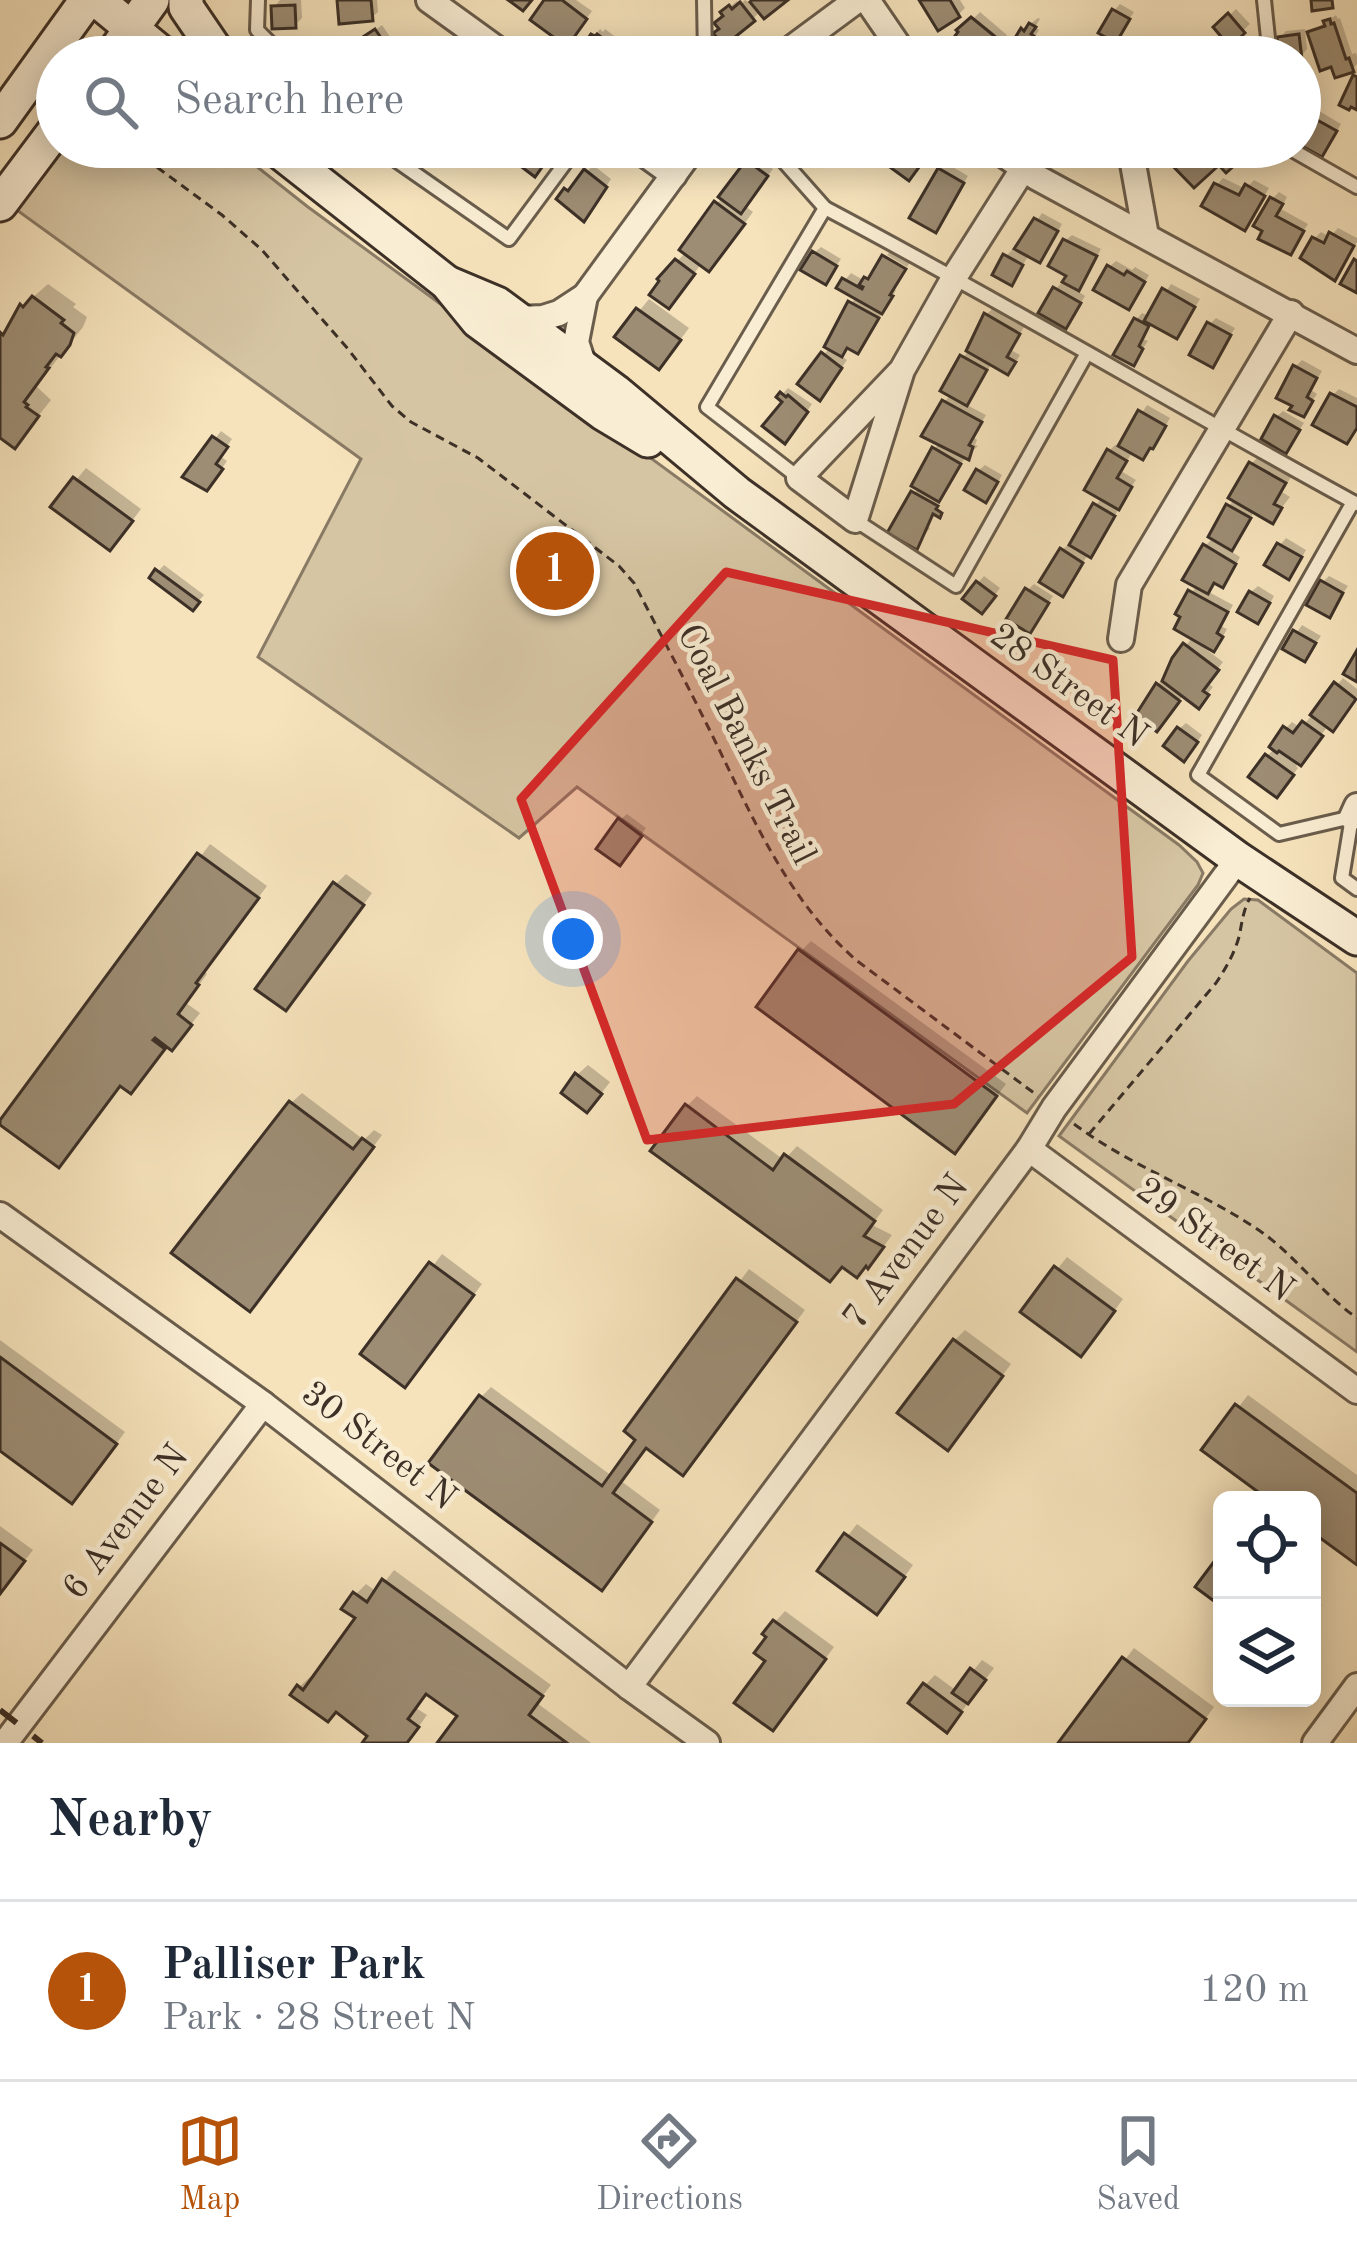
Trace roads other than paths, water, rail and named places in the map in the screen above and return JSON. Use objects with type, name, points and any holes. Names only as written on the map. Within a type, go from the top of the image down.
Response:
[{"type":"main road","points":[[60,36],[86,0]]},
{"type":"main road","points":[[98,0],[140,36]]},
{"type":"main road","points":[[126,36],[152,0]]},
{"type":"main road","points":[[186,0],[206,36]]},
{"type":"main road","points":[[0,121],[36,70]]},
{"type":"main road","points":[[0,204],[36,156]]},
{"type":"main road","name":"28 Street N","points":[[300,168],[447,283],[478,321],[603,413],[737,493]]},
{"type":"main road","points":[[310,168],[333,195]]},
{"type":"main road","name":"28 Street N","points":[[447,283],[497,304],[737,493],[1252,868],[1357,938]]},
{"type":"street","points":[[429,0],[479,36]]},
{"type":"street","points":[[808,36],[857,0]]},
{"type":"street","points":[[867,0],[892,36]]},
{"type":"street","points":[[664,168],[674,175]]},
{"type":"street","points":[[517,319],[559,313],[585,296],[679,168]]},
{"type":"street","points":[[1134,168],[1146,236]]},
{"type":"street","points":[[902,370],[800,478],[855,520],[902,370],[1023,169],[1357,351]]},
{"type":"street","points":[[585,296],[576,342],[585,370]]},
{"type":"street","points":[[1121,639],[1130,585],[1291,313]]},
{"type":"street","name":"7 Avenue N","points":[[629,1688],[1029,1149],[1054,1108],[1252,868]]},
{"type":"street","name":"29 Street N","points":[[1029,1149],[1357,1391]]},
{"type":"street","name":"30 Street N","points":[[0,1215],[263,1404],[706,1743]]},
{"type":"street","name":"6 Avenue N","points":[[5,1743],[263,1404]]},
{"type":"street","points":[[1315,1743],[1357,1686]]},
{"type":"lane","points":[[258,0],[257,30],[263,36]]},
{"type":"lane","points":[[1264,0],[1268,36]]},
{"type":"lane","points":[[700,3],[703,36]]},
{"type":"lane","points":[[1321,166],[1357,187]]},
{"type":"lane","points":[[407,168],[509,239],[561,168]]},
{"type":"lane","points":[[790,168],[825,208],[955,276],[1355,503],[1198,775],[1279,834],[1354,811],[1342,878],[1357,889]]},
{"type":"lane","points":[[800,478],[707,407],[825,208]]},
{"type":"lane","points":[[855,520],[956,586],[1087,353]]},
{"type":"railway","points":[[0,1710],[42,1743]]},
{"type":"place","name":"Palliser Park","points":[[555,571]]}]
